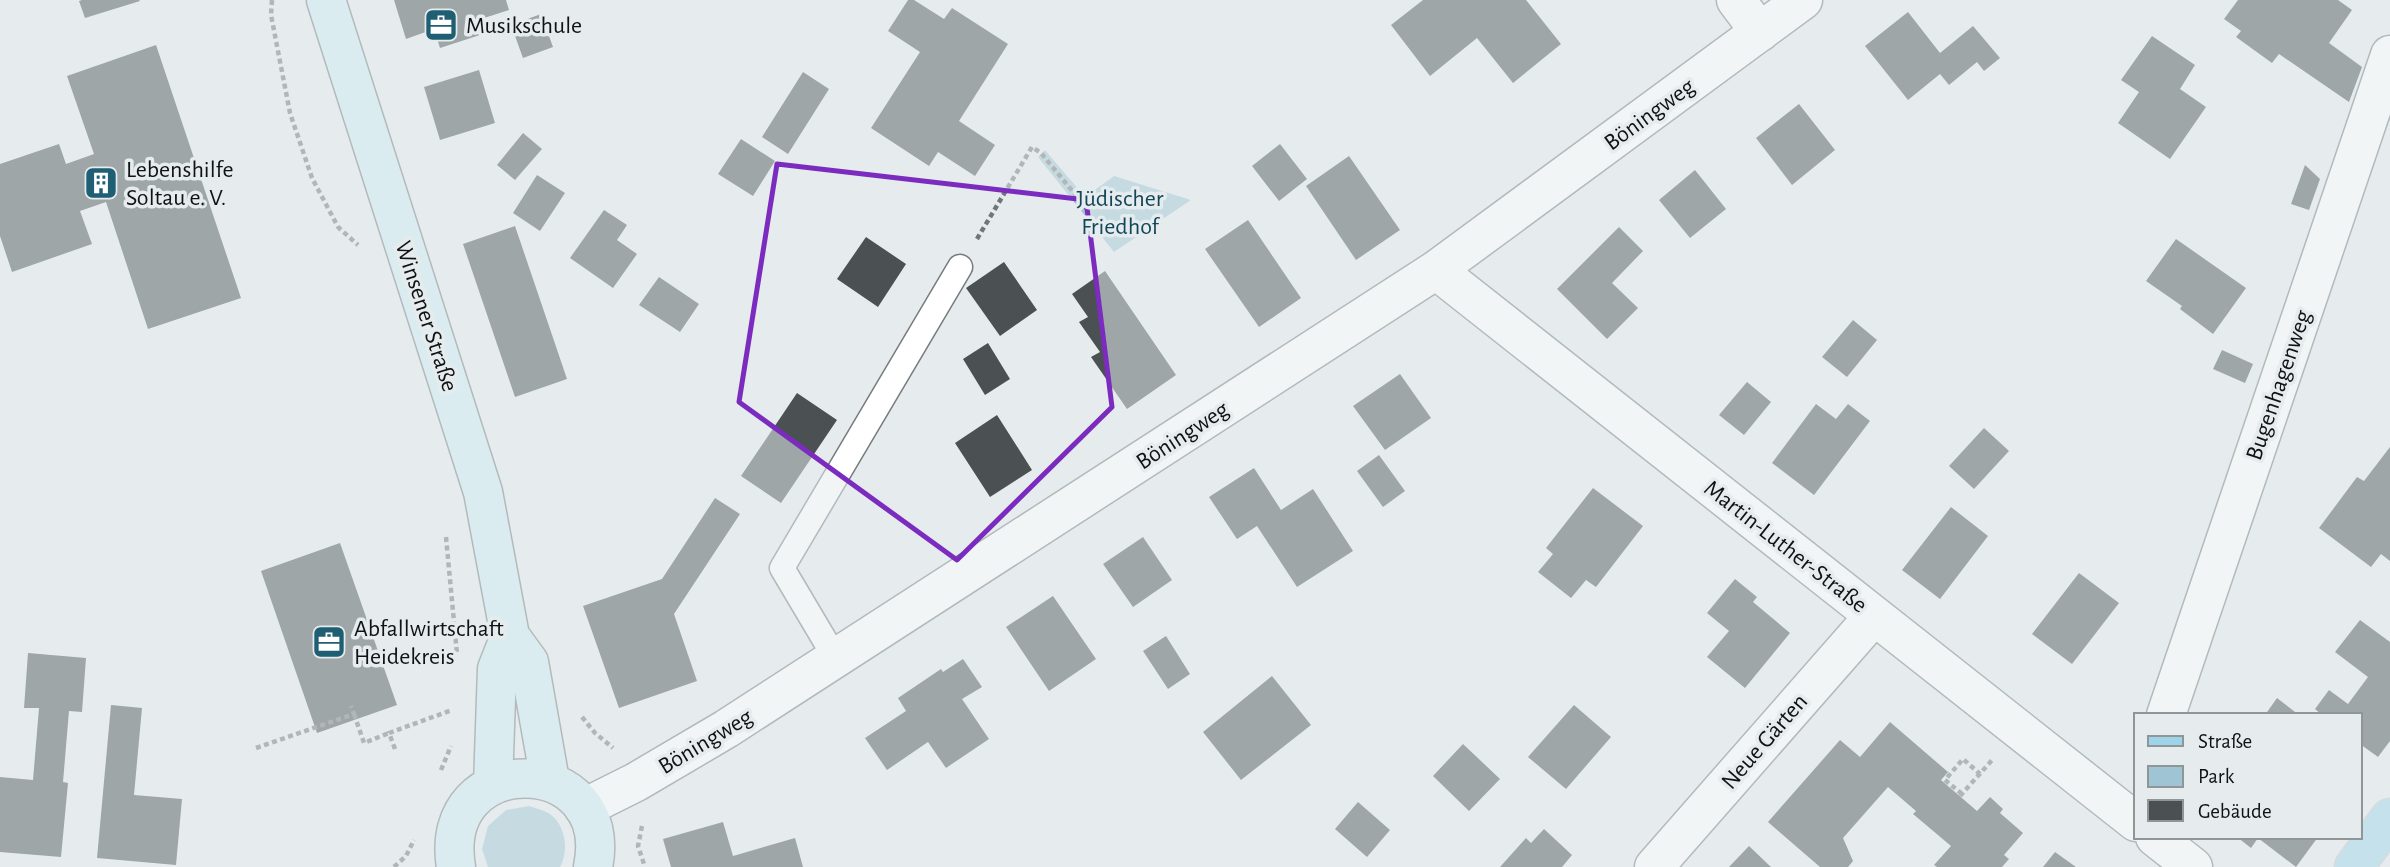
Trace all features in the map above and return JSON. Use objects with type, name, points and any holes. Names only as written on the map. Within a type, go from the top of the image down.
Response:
[{"type":"main road","name":"Winsener Straße","points":[[326,0],[483,492],[510,636],[529,662],[550,781]]},
{"type":"main road","points":[[493,785],[497,669],[510,636]]},
{"type":"main road","points":[[456,867],[453,850],[456,831],[464,812],[476,796],[511,778],[531,777],[550,781],[569,792],[584,808],[594,828],[596,851],[593,867]]},
{"type":"main road","points":[[2354,867],[2390,818]]},
{"type":"street","points":[[1736,0],[1760,32]]},
{"type":"street","name":"Böningweg","points":[[584,808],[636,782],[715,735],[1436,270],[1803,0]]},
{"type":"street","name":"Bugenhagenweg","points":[[2167,713],[2390,55]]},
{"type":"street","name":"Martin-Luther-Straße","points":[[1436,270],[1874,615],[2131,807]]},
{"type":"street","name":"Neue Gärten","points":[[1654,867],[1874,615]]},
{"type":"street","points":[[2158,839],[2193,867]]},
{"type":"lane","points":[[835,659],[782,568],[960,267]]},
{"type":"path","points":[[272,0],[271,15],[290,113],[312,178],[338,227],[358,245],[362,258]]},
{"type":"path","points":[[960,267],[1032,147],[1041,153],[1088,210]]},
{"type":"path","points":[[446,536],[458,659]]},
{"type":"path","points":[[351,706],[364,743],[452,710]]},
{"type":"path","points":[[579,714],[595,733],[621,755]]},
{"type":"path","points":[[256,748],[354,715]]},
{"type":"path","points":[[389,733],[395,748]]},
{"type":"path","points":[[1969,785],[1961,795],[1945,780],[1963,759],[1980,774]]},
{"type":"path","points":[[642,823],[638,846],[645,867]]},
{"type":"highlighted area","points":[[777,164],[1086,200],[1112,407],[957,560],[739,402]]},
{"type":"green space","name":"Jüdischer Friedhof","points":[[1045,150],[1085,197],[1114,176],[1191,200],[1114,252],[1038,157]]},
{"type":"green space","points":[[529,806],[549,813],[560,826],[565,847],[560,867],[488,867],[482,849],[488,826],[506,810]]},
{"type":"building","name":"Musikschule","points":[[394,0],[506,0],[509,10],[478,20],[483,34],[440,48],[434,29],[406,39]]},
{"type":"building","points":[[908,0],[914,0],[944,19],[952,8],[1008,44],[959,121],[995,145],[975,176],[938,152],[929,166],[871,128],[920,52],[888,31]]},
{"type":"building","points":[[1423,0],[1526,0],[1561,44],[1513,83],[1477,38],[1430,76],[1391,25]]},
{"type":"building","points":[[2238,0],[2338,0],[2352,10],[2329,43],[2362,67],[2349,102],[2279,54],[2272,63],[2236,37],[2241,31],[2224,19]]},
{"type":"building","points":[[79,1],[140,1],[85,18]]},
{"type":"building","points":[[1908,12],[1940,53],[1973,26],[2000,58],[1984,71],[1977,62],[1949,85],[1940,74],[1908,100],[1865,46]]},
{"type":"building","points":[[541,14],[553,47],[523,58],[511,25]]},
{"type":"building","points":[[2152,36],[2195,65],[2180,89],[2206,107],[2170,159],[2118,123],[2139,92],[2121,80]]},
{"type":"building","name":"Lebenshilfe Soltau e. V.","points":[[156,45],[241,298],[148,329],[106,202],[80,211],[92,244],[12,272],[0,236],[0,164],[59,144],[66,164],[94,154],[67,76]]},
{"type":"building","points":[[479,70],[495,123],[440,140],[424,87]]},
{"type":"building","points":[[803,72],[829,89],[788,154],[762,137]]},
{"type":"building","points":[[1799,104],[1835,150],[1792,185],[1756,138]]},
{"type":"building","points":[[523,133],[542,149],[515,180],[497,165]]},
{"type":"building","points":[[741,139],[775,161],[753,196],[718,174]]},
{"type":"building","points":[[1280,144],[1307,179],[1279,201],[1252,166]]},
{"type":"building","points":[[1349,156],[1400,230],[1356,260],[1306,186]]},
{"type":"building","points":[[2305,165],[2320,179],[2309,210],[2291,204]]},
{"type":"building","points":[[1695,170],[1726,209],[1690,238],[1659,200]]},
{"type":"building","points":[[537,175],[565,193],[540,231],[513,213]]},
{"type":"building","points":[[604,210],[627,225],[617,240],[637,254],[613,288],[570,258]]},
{"type":"building","points":[[1248,220],[1301,298],[1259,327],[1205,249]]},
{"type":"building","points":[[515,226],[567,379],[515,397],[463,244]]},
{"type":"building","points":[[1619,227],[1643,251],[1612,283],[1638,308],[1607,339],[1557,289]]},
{"type":"building","points":[[866,237],[906,264],[878,307],[837,279]]},
{"type":"building","points":[[2176,239],[2246,288],[2213,334],[2180,309],[2182,306],[2146,281]]},
{"type":"building","points":[[1004,262],[1037,310],[1000,336],[966,288]]},
{"type":"building","points":[[1105,271],[1176,375],[1127,409],[1091,357],[1100,352],[1079,322],[1088,317],[1072,294]]},
{"type":"building","points":[[659,277],[699,304],[680,332],[639,305]]},
{"type":"building","points":[[1853,320],[1877,340],[1847,377],[1822,357]]},
{"type":"building","points":[[988,343],[1010,379],[985,395],[963,359]]},
{"type":"building","points":[[2222,350],[2253,364],[2245,383],[2213,369]]},
{"type":"building","points":[[1400,374],[1431,418],[1385,450],[1353,406]]},
{"type":"building","points":[[1747,382],[1771,402],[1744,435],[1719,415]]},
{"type":"building","points":[[797,393],[837,420],[781,503],[741,476]]},
{"type":"building","points":[[1816,404],[1836,419],[1848,404],[1870,421],[1814,495],[1772,463]]},
{"type":"building","points":[[997,415],[1032,470],[990,497],[955,443]]},
{"type":"building","points":[[1984,428],[2009,451],[1974,489],[1949,466]]},
{"type":"building","points":[[2390,447],[2390,561],[2381,554],[2371,567],[2319,528],[2357,477],[2364,481]]},
{"type":"building","points":[[1379,455],[1405,491],[1383,507],[1357,471]]},
{"type":"building","points":[[1254,468],[1281,510],[1313,489],[1353,551],[1297,587],[1257,526],[1237,539],[1209,497]]},
{"type":"building","points":[[1593,488],[1643,526],[1596,587],[1586,580],[1571,598],[1538,572],[1553,554],[1546,548]]},
{"type":"building","points":[[715,498],[740,514],[674,614],[697,681],[619,708],[583,606],[662,579]]},
{"type":"building","points":[[1951,507],[1988,536],[1940,599],[1902,570]]},
{"type":"building","points":[[1143,537],[1172,580],[1133,607],[1103,564]]},
{"type":"building","points":[[340,543],[397,705],[317,733],[261,571]]},
{"type":"building","points":[[2079,573],[2119,603],[2072,664],[2032,634]]},
{"type":"building","points":[[1735,579],[1757,597],[1753,602],[1790,633],[1745,688],[1707,657],[1729,631],[1707,613]]},
{"type":"building","points":[[1053,596],[1096,659],[1049,691],[1006,627]]},
{"type":"building","points":[[2360,620],[2390,642],[2390,741],[2378,757],[2362,745],[2362,713],[2320,713],[2315,709],[2329,690],[2348,704],[2368,677],[2335,652]]},
{"type":"building","points":[[1166,636],[1190,674],[1168,689],[1143,651]]},
{"type":"building","points":[[28,653],[86,658],[82,712],[69,711],[63,782],[68,783],[61,857],[0,852],[0,777],[33,780],[39,708],[24,708]]},
{"type":"building","points":[[963,659],[982,687],[962,699],[989,739],[946,768],[928,742],[887,770],[865,738],[906,711],[898,698],[941,669],[943,672]]},
{"type":"building","points":[[1272,676],[1311,725],[1241,780],[1203,732]]},
{"type":"building","points":[[2277,698],[2296,713],[2266,713]]},
{"type":"building","points":[[111,705],[142,708],[134,795],[182,799],[176,865],[97,858]]},
{"type":"building","points":[[1574,705],[1611,737],[1566,789],[1528,757]]},
{"type":"building","points":[[1890,722],[1948,772],[1941,780],[1977,811],[1990,797],[2003,809],[2000,813],[2023,833],[2004,855],[2009,859],[2002,867],[1934,865],[1951,846],[1913,814],[1916,811],[1888,787],[1843,838],[1853,861],[1848,867],[1820,867],[1768,822],[1840,740],[1860,757]]},
{"type":"building","points":[[1463,744],[1500,779],[1469,811],[1433,776]]},
{"type":"building","points":[[1358,802],[1390,830],[1367,857],[1335,829]]},
{"type":"building","points":[[723,822],[733,856],[795,838],[803,867],[671,867],[663,839]]},
{"type":"building","points":[[1544,829],[1572,855],[1562,867],[1500,867],[1526,838],[1531,843]]},
{"type":"building","points":[[2240,839],[2257,839],[2251,848]]},
{"type":"building","points":[[2259,839],[2317,839],[2296,867]]},
{"type":"building","points":[[1749,846],[1771,867],[1729,867]]},
{"type":"building","points":[[2055,852],[2076,867],[2043,867]]},
{"type":"place","name":"Musikschule","points":[[441,25]]},
{"type":"place","name":"Lebenshilfe Soltau e. V.","points":[[101,183]]},
{"type":"place","name":"Abfallwirtschaft Heidekreis","points":[[329,642]]}]
